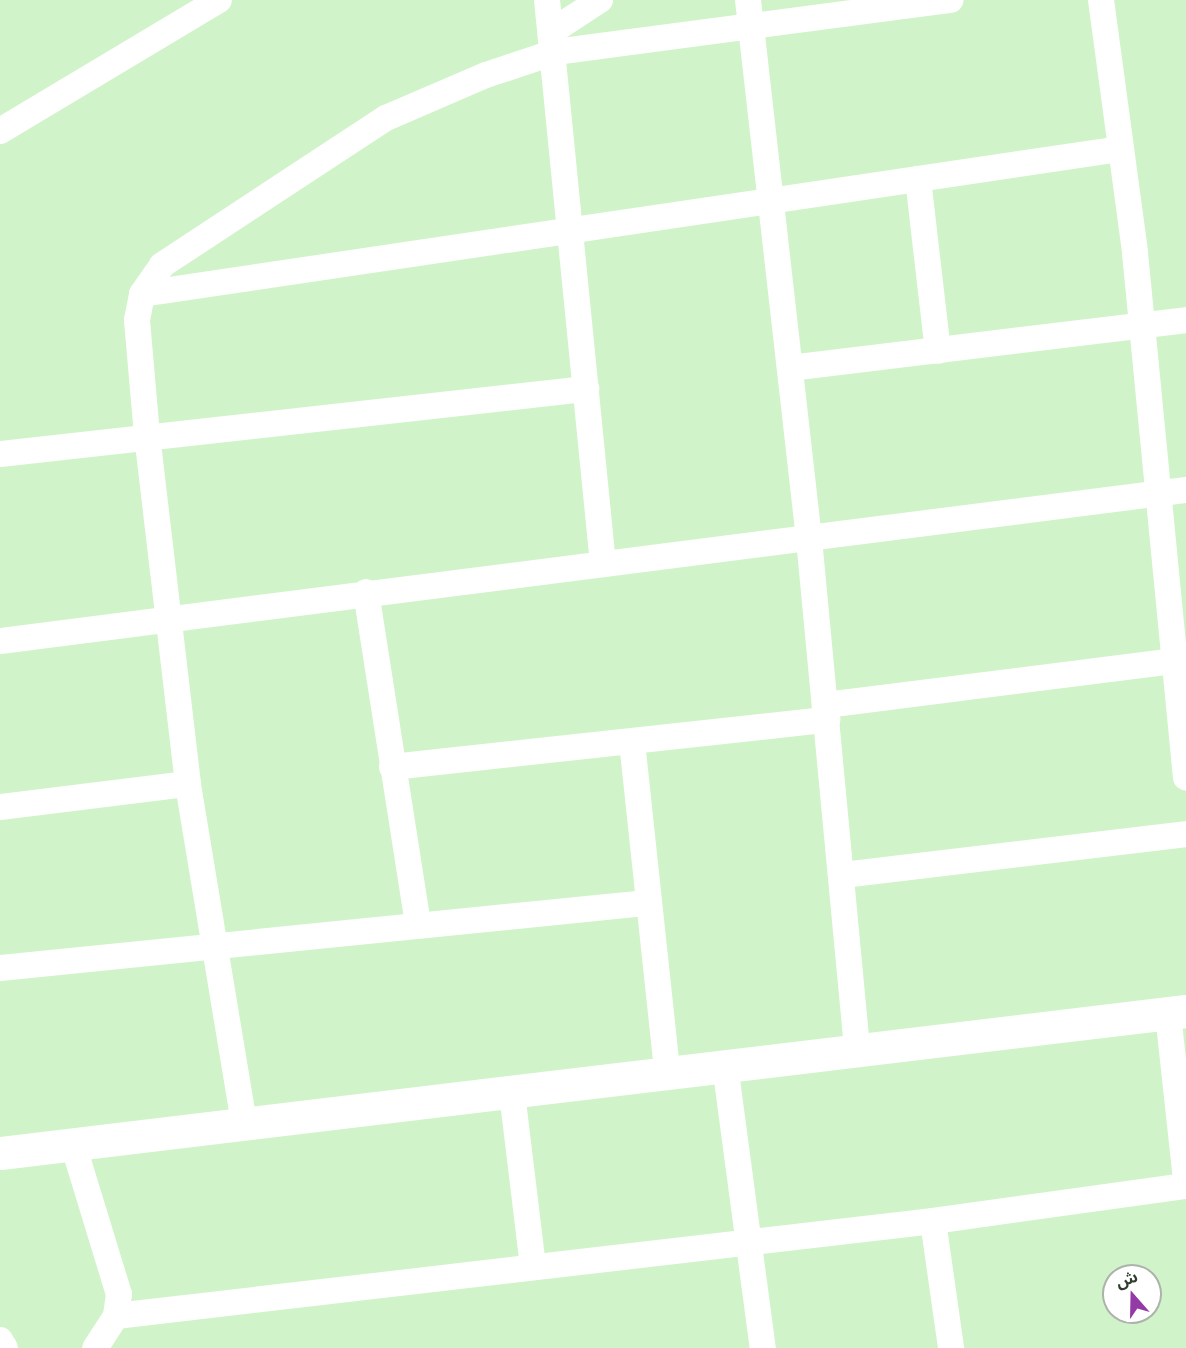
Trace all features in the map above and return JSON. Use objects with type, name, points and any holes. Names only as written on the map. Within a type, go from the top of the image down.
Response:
[{"type":"street","points":[[0,131],[219,0]]},
{"type":"street","points":[[547,0],[554,41],[603,564]]},
{"type":"street","points":[[554,41],[600,0]]},
{"type":"street","points":[[244,1124],[213,950],[188,784],[147,435],[137,320],[142,294],[162,265],[386,118],[554,41],[749,12],[951,0]]},
{"type":"street","points":[[1101,0],[1142,327],[1186,778]]},
{"type":"street","points":[[749,12],[809,539],[843,875],[856,1048]]},
{"type":"street","points":[[142,294],[1120,149]]},
{"type":"street","points":[[918,180],[938,351]]},
{"type":"street","points":[[790,368],[1186,320]]},
{"type":"street","points":[[0,454],[147,435],[586,389]]},
{"type":"street","points":[[0,641],[366,592],[809,539],[1186,490]]},
{"type":"street","points":[[366,592],[418,926]]},
{"type":"street","points":[[392,767],[632,742],[1173,661]]},
{"type":"street","points":[[632,742],[645,903],[667,1072]]},
{"type":"street","points":[[0,807],[188,784]]},
{"type":"street","points":[[843,875],[1186,834]]},
{"type":"street","points":[[0,968],[213,950],[645,903]]},
{"type":"street","points":[[0,1153],[512,1093],[856,1048],[1177,1013],[1186,1183],[933,1221],[750,1240],[116,1316]]},
{"type":"street","points":[[725,1065],[763,1348]]},
{"type":"street","points":[[512,1093],[533,1266]]},
{"type":"street","points":[[73,1144],[116,1276],[116,1316],[95,1348]]},
{"type":"street","points":[[933,1221],[951,1348]]},
{"type":"street","points":[[0,1340],[5,1348]]}]
